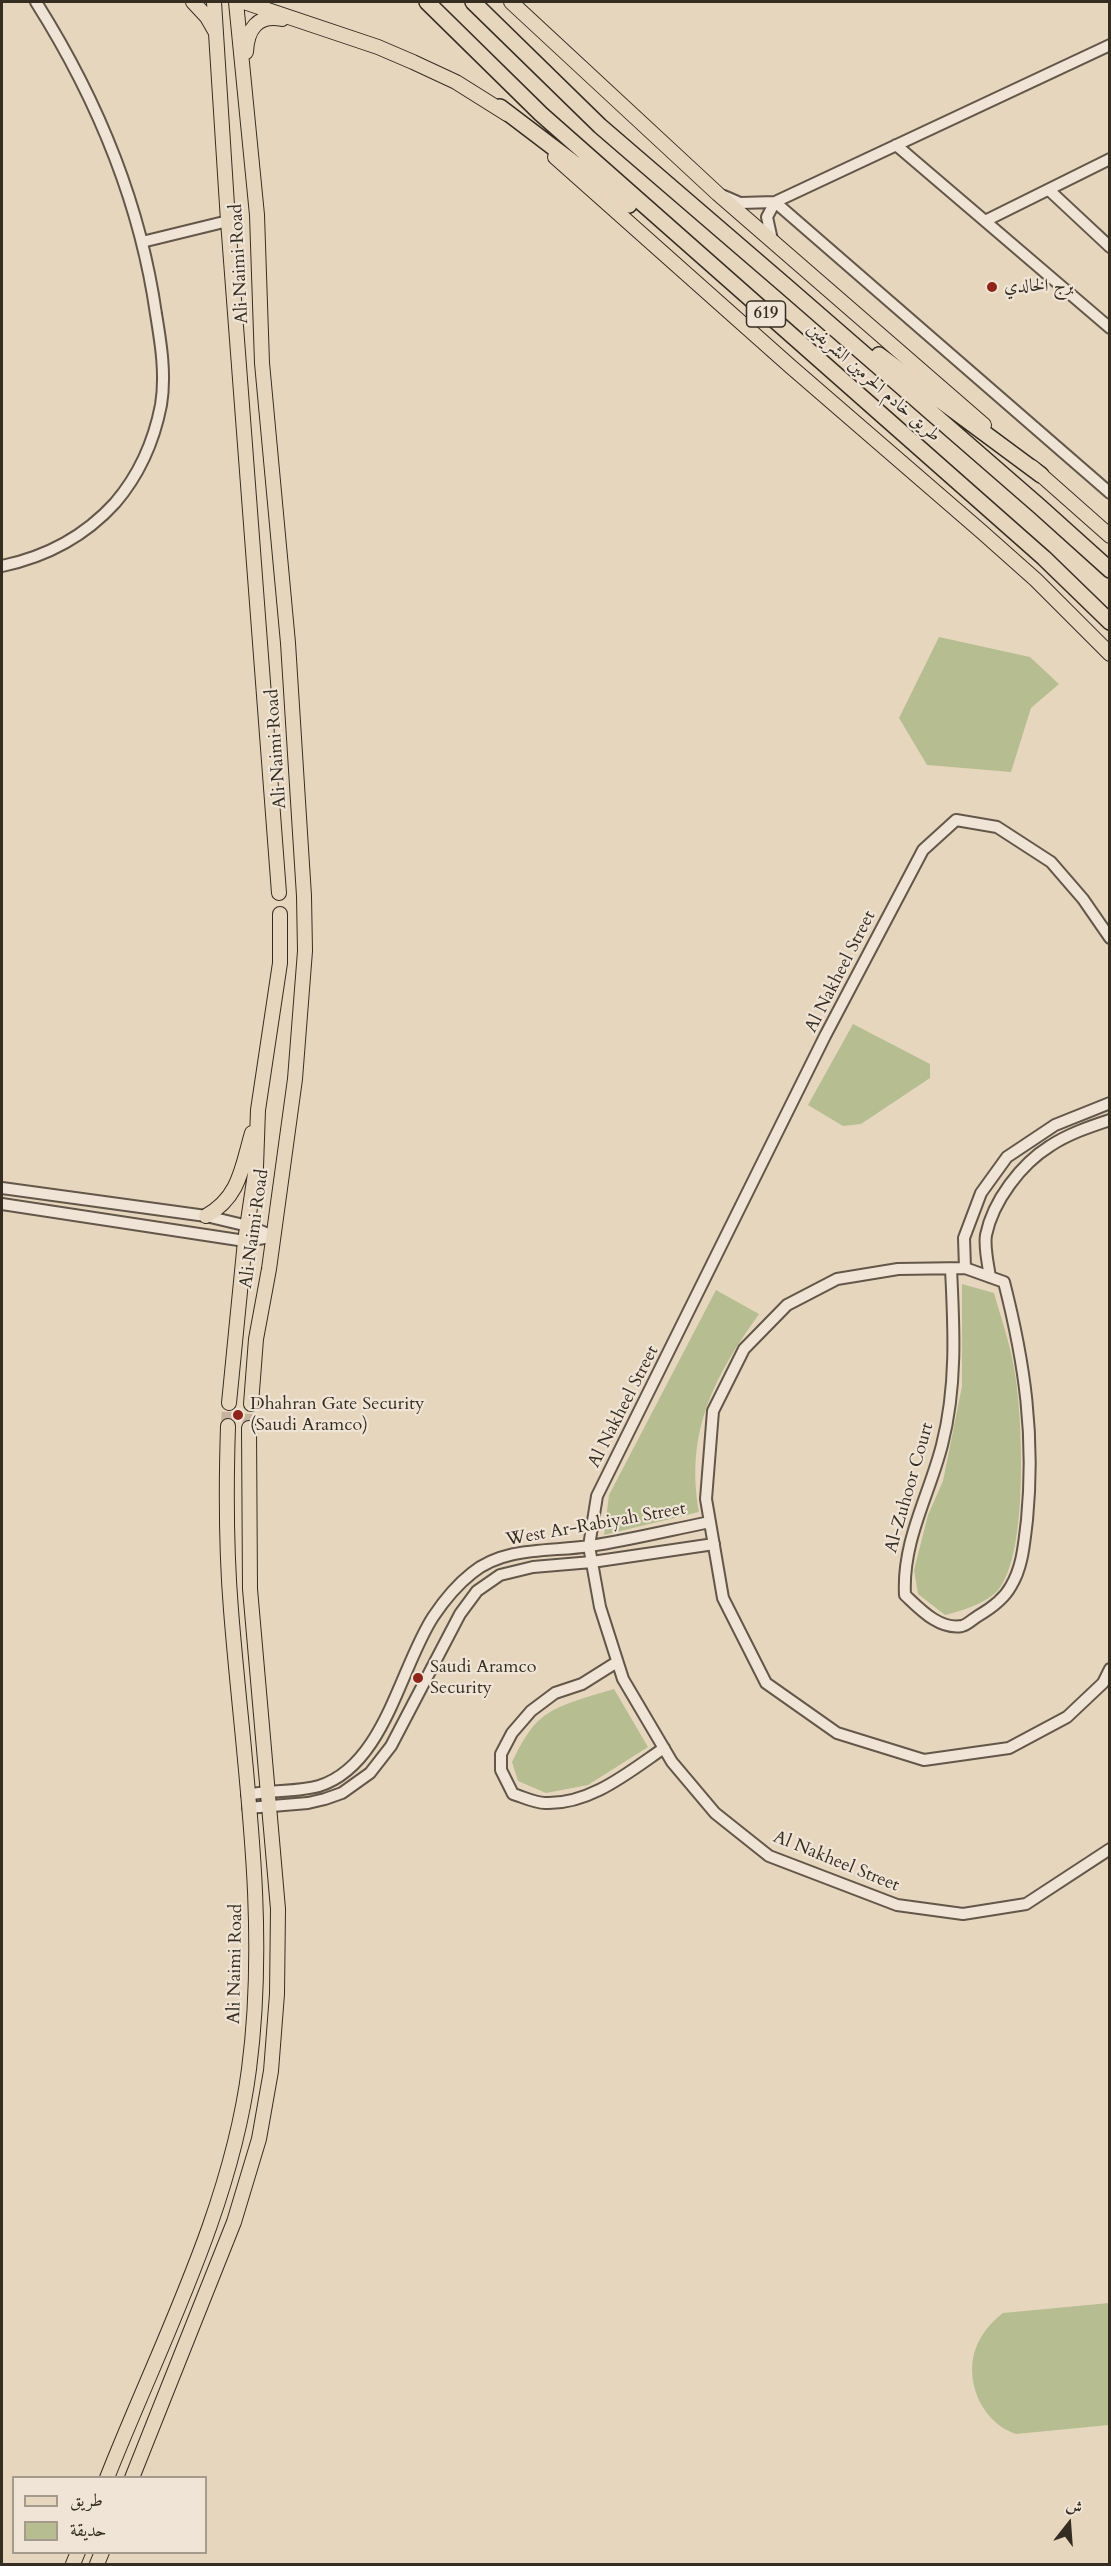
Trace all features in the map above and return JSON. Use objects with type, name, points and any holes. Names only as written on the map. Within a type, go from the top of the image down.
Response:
[{"type":"highway","name":"طريق خادم الحرمين الشريفين","points":[[427,2],[541,114],[1044,558],[1110,622]]},
{"type":"highway","name":"طريق خادم الحرمين الشريفين","points":[[475,2],[600,126],[788,286],[1110,570]]},
{"type":"highway","points":[[500,107],[735,287]]},
{"type":"highway","points":[[788,286],[1041,475]]},
{"type":"main road","points":[[193,2],[207,17],[217,37]]},
{"type":"main road","name":"Ali Naimi Road","points":[[214,2],[228,221],[279,893]]},
{"type":"main road","points":[[236,2],[246,89]]},
{"type":"main road","points":[[244,2],[413,62],[500,107],[799,374],[1036,580],[1110,654]]},
{"type":"main road","points":[[511,2],[718,194],[1108,532]]},
{"type":"main road","points":[[246,89],[247,43],[250,29],[262,20],[278,18],[319,27]]},
{"type":"main road","name":"Ali Naimi Road","points":[[246,89],[257,215],[262,363],[288,643],[304,896],[303,1001],[295,1078],[256,1339],[251,1404]]},
{"type":"main road","name":"Ali Naimi Road","points":[[229,1403],[245,1241],[256,1167],[258,1110],[280,963],[280,914]]},
{"type":"main road","points":[[206,1216],[226,1203],[238,1183],[258,1110]]},
{"type":"main road","points":[[231,1386],[234,1394],[241,1396],[247,1394],[251,1387]]},
{"type":"main road","name":"Ali Naimi Road","points":[[108,2476],[212,2222],[234,2146],[249,2072],[257,1987],[257,1912],[228,1564],[228,1426]]},
{"type":"main road","points":[[133,2476],[234,2222],[247,2182],[265,2107],[275,2034],[279,1956],[278,1909],[250,1589],[249,1428]]},
{"type":"main road","points":[[227,1456],[231,1448],[238,1446],[246,1450],[248,1456]]},
{"type":"street","points":[[2,566],[40,555],[75,537],[106,512],[140,468],[155,427],[161,403],[163,379],[155,306],[142,242],[124,183],[97,113],[72,61],[36,2]]},
{"type":"street","points":[[718,194],[740,203],[775,202],[1110,45]]},
{"type":"street","points":[[896,145],[1110,328]]},
{"type":"street","points":[[985,221],[1110,159]]},
{"type":"street","points":[[1049,190],[1110,247]]},
{"type":"street","points":[[772,240],[767,217],[775,202]]},
{"type":"street","points":[[775,202],[1109,490]]},
{"type":"street","points":[[142,242],[228,221]]},
{"type":"street","name":"Al Nakheel Street","points":[[1110,938],[1083,899],[1051,862],[997,827],[956,820],[923,850],[825,1036],[597,1496],[589,1546],[600,1607],[623,1679],[672,1762],[715,1813],[770,1856],[897,1905],[963,1914],[1026,1904],[1110,1850]]},
{"type":"street","points":[[1110,1103],[1055,1125],[1007,1157],[981,1193],[964,1238],[965,1268],[898,1269],[837,1279],[787,1305],[744,1349],[713,1411],[706,1499],[723,1598],[766,1683],[837,1733],[924,1760],[1009,1748],[1067,1717],[1103,1683],[1110,1669]]},
{"type":"street","points":[[990,1277],[985,1237],[1005,1191],[1048,1147],[1077,1131],[1110,1120]]},
{"type":"street","points":[[2,1188],[206,1216],[248,1226],[273,1236]]},
{"type":"street","points":[[2,1204],[245,1241],[273,1236]]},
{"type":"street","name":"Al-Zuhoor Court","points":[[951,1269],[954,1386],[942,1446],[915,1522],[904,1575],[905,1595],[920,1610],[941,1624],[963,1626],[991,1609],[1011,1587],[1023,1556],[1028,1504],[1030,1437],[1025,1377],[1004,1282],[965,1268]]},
{"type":"street","name":"West Ar-Rabiyah Street","points":[[248,1802],[268,1791],[320,1786],[343,1774],[357,1763],[384,1720],[433,1618],[472,1572],[498,1559],[524,1552],[589,1546],[710,1522]]},
{"type":"street","name":"West Ar-Rabiyah Street","points":[[248,1802],[269,1806],[326,1799],[350,1789],[370,1773],[391,1746],[460,1614],[477,1591],[500,1575],[533,1567],[592,1562],[714,1544]]},
{"type":"street","points":[[617,1662],[582,1684],[555,1693],[531,1711],[512,1733],[501,1754],[501,1770],[513,1794],[544,1803],[576,1800],[614,1782],[664,1748]]},
{"type":"green space","points":[[939,637],[1030,657],[1059,684],[1031,708],[1011,772],[927,765],[899,718]]},
{"type":"green space","points":[[853,1024],[930,1064],[930,1078],[861,1124],[843,1126],[808,1105]]},
{"type":"green space","points":[[962,1284],[994,1293],[1014,1368],[1020,1417],[1021,1480],[1016,1542],[1010,1567],[1001,1586],[983,1601],[945,1615],[918,1594],[914,1570],[928,1515],[943,1481],[962,1386]]},
{"type":"green space","points":[[716,1290],[759,1314],[729,1360],[707,1407],[696,1456],[699,1512],[604,1535],[609,1495]]},
{"type":"green space","points":[[614,1689],[648,1747],[588,1785],[546,1793],[518,1781],[512,1762],[525,1737],[539,1720],[569,1703]]},
{"type":"green space","points":[[1109,2303],[1109,2425],[1016,2434],[1003,2428],[992,2419],[977,2396],[972,2368],[979,2341],[993,2322],[1003,2313]]},
{"type":"tunnel","points":[[228,1426],[229,1403]]},
{"type":"tunnel","points":[[249,1428],[251,1404]]},
{"type":"place","name":"برج الخالدي","points":[[992,287]]},
{"type":"place","name":"Dhahran Gate Security (Saudi Aramco)","points":[[238,1415]]},
{"type":"place","name":"Saudi Aramco Security","points":[[418,1678]]}]
